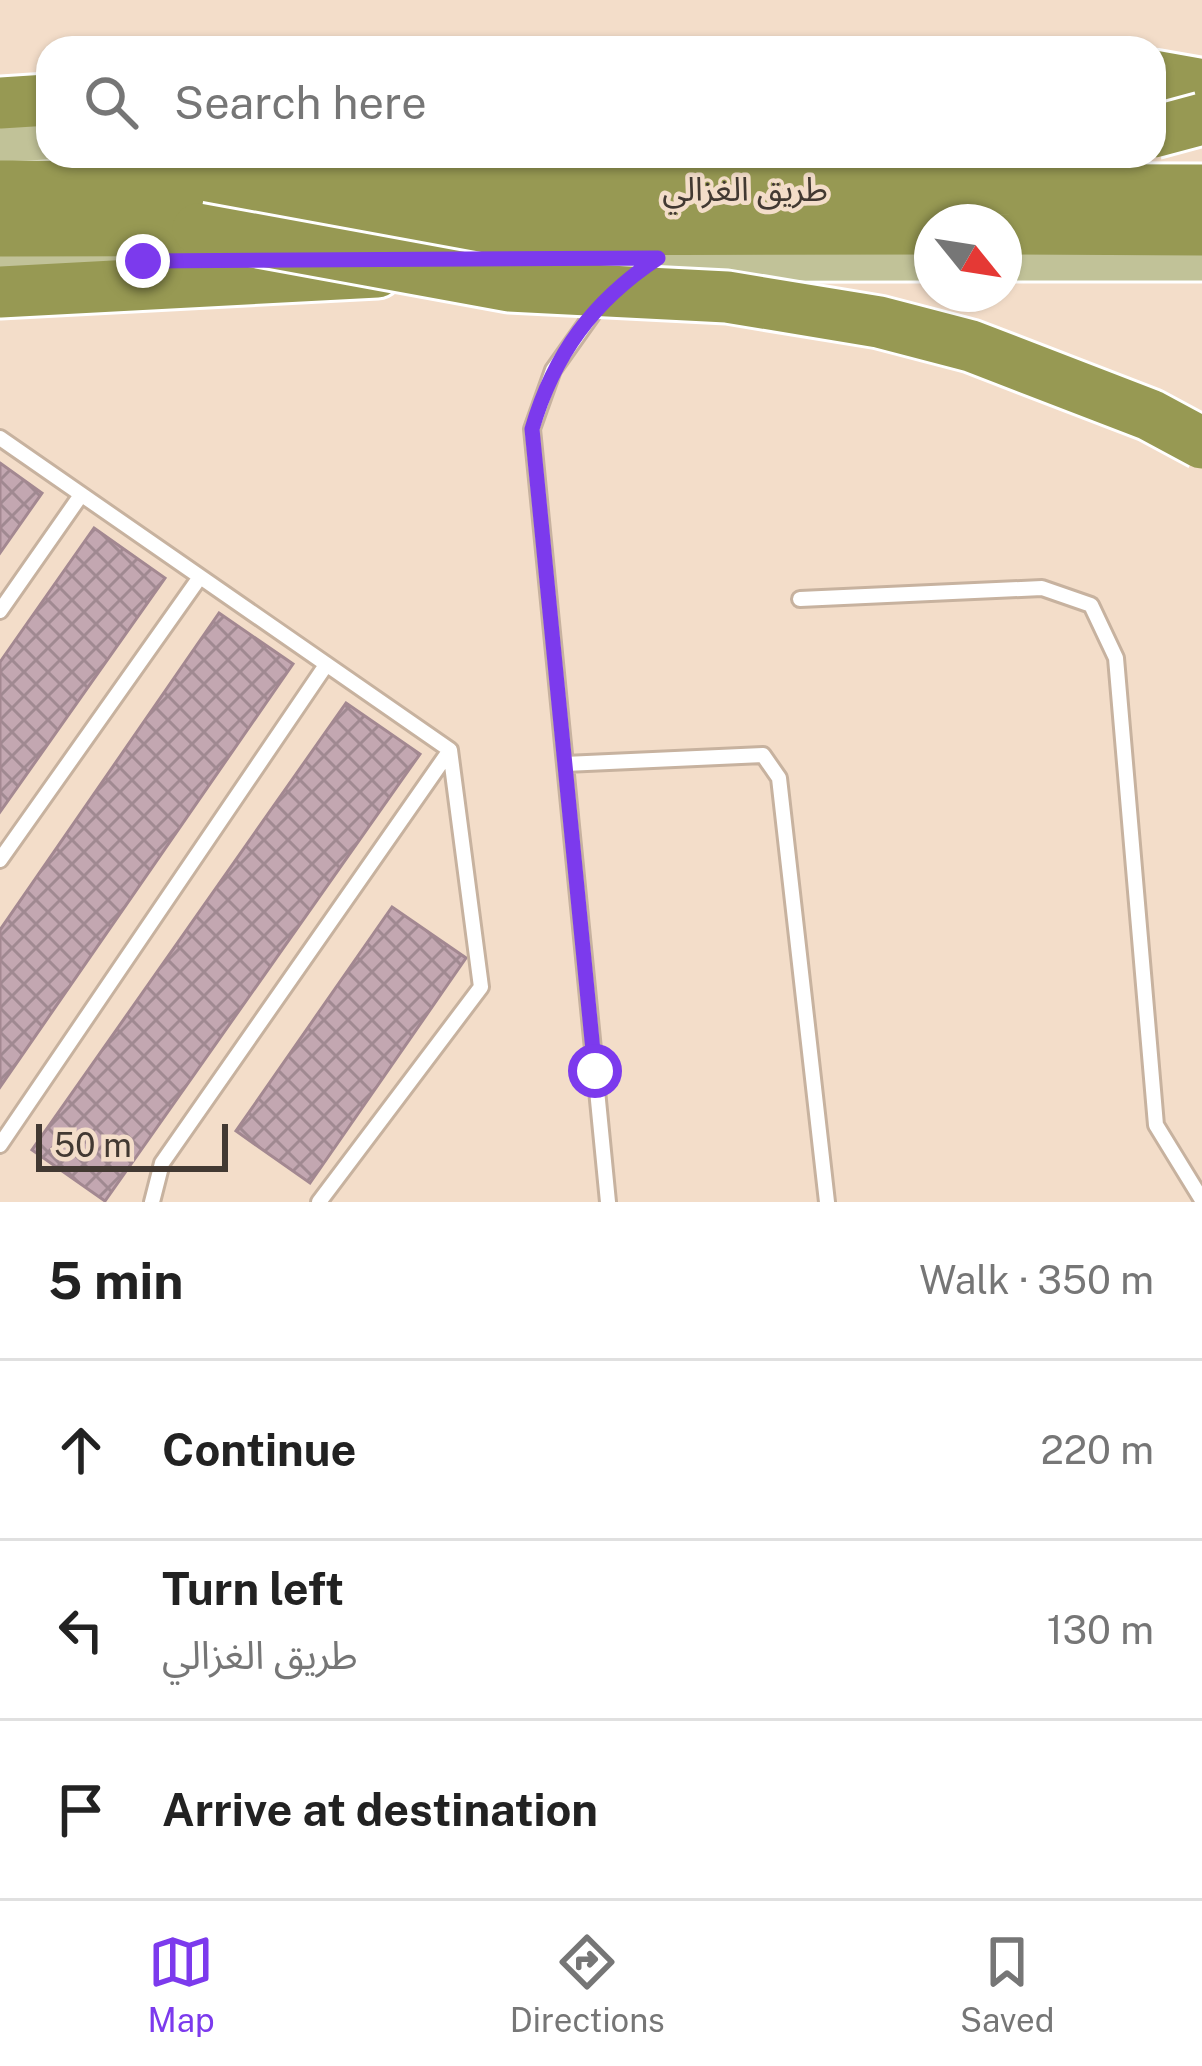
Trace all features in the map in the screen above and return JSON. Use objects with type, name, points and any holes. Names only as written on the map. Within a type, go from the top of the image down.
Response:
[{"type":"highway","points":[[1166,118],[1186,95]]},
{"type":"highway","points":[[0,103],[36,101]]},
{"type":"highway","points":[[947,204],[1033,168]]},
{"type":"highway","name":"طريق الغزالي","points":[[0,186],[914,210]]},
{"type":"highway","name":"طريق الغزالي","points":[[1014,204],[1202,190]]},
{"type":"highway","name":"طريق الغزالي","points":[[0,231],[914,210]]},
{"type":"highway","points":[[198,229],[509,286],[727,297],[879,322],[971,346],[1150,415],[1202,442]]},
{"type":"highway","points":[[1022,229],[1202,230]]},
{"type":"highway","points":[[0,292],[639,258]]},
{"type":"main road","points":[[0,139],[36,138]]},
{"type":"main road","name":"طريق الغزالي","points":[[0,262],[914,258]]},
{"type":"main road","points":[[1022,258],[1202,258]]},
{"type":"lane","points":[[608,1202],[532,429],[553,370],[586,318],[620,285],[639,258]]},
{"type":"lane","points":[[0,438],[449,750],[482,987],[319,1202]]},
{"type":"lane","points":[[0,610],[81,495]]},
{"type":"lane","points":[[0,860],[200,577]]},
{"type":"lane","points":[[800,598],[1042,588],[1091,604],[1116,658],[1156,1125],[1202,1200]]},
{"type":"lane","points":[[0,1145],[326,664]]},
{"type":"lane","points":[[152,1202],[162,1163],[449,750]]},
{"type":"lane","points":[[565,764],[763,755],[779,778],[826,1202]]},
{"type":"building","points":[[0,463],[42,493],[0,553]]},
{"type":"building","points":[[94,528],[165,578],[0,812],[0,662]]},
{"type":"building","points":[[219,613],[293,664],[0,1087],[0,930]]},
{"type":"building","points":[[346,703],[420,754],[105,1201],[32,1150]]},
{"type":"building","points":[[392,907],[466,958],[310,1183],[236,1131]]},
{"type":"route","points":[[143,261],[658,258],[586,318],[553,370],[532,429],[595,1071]]}]
